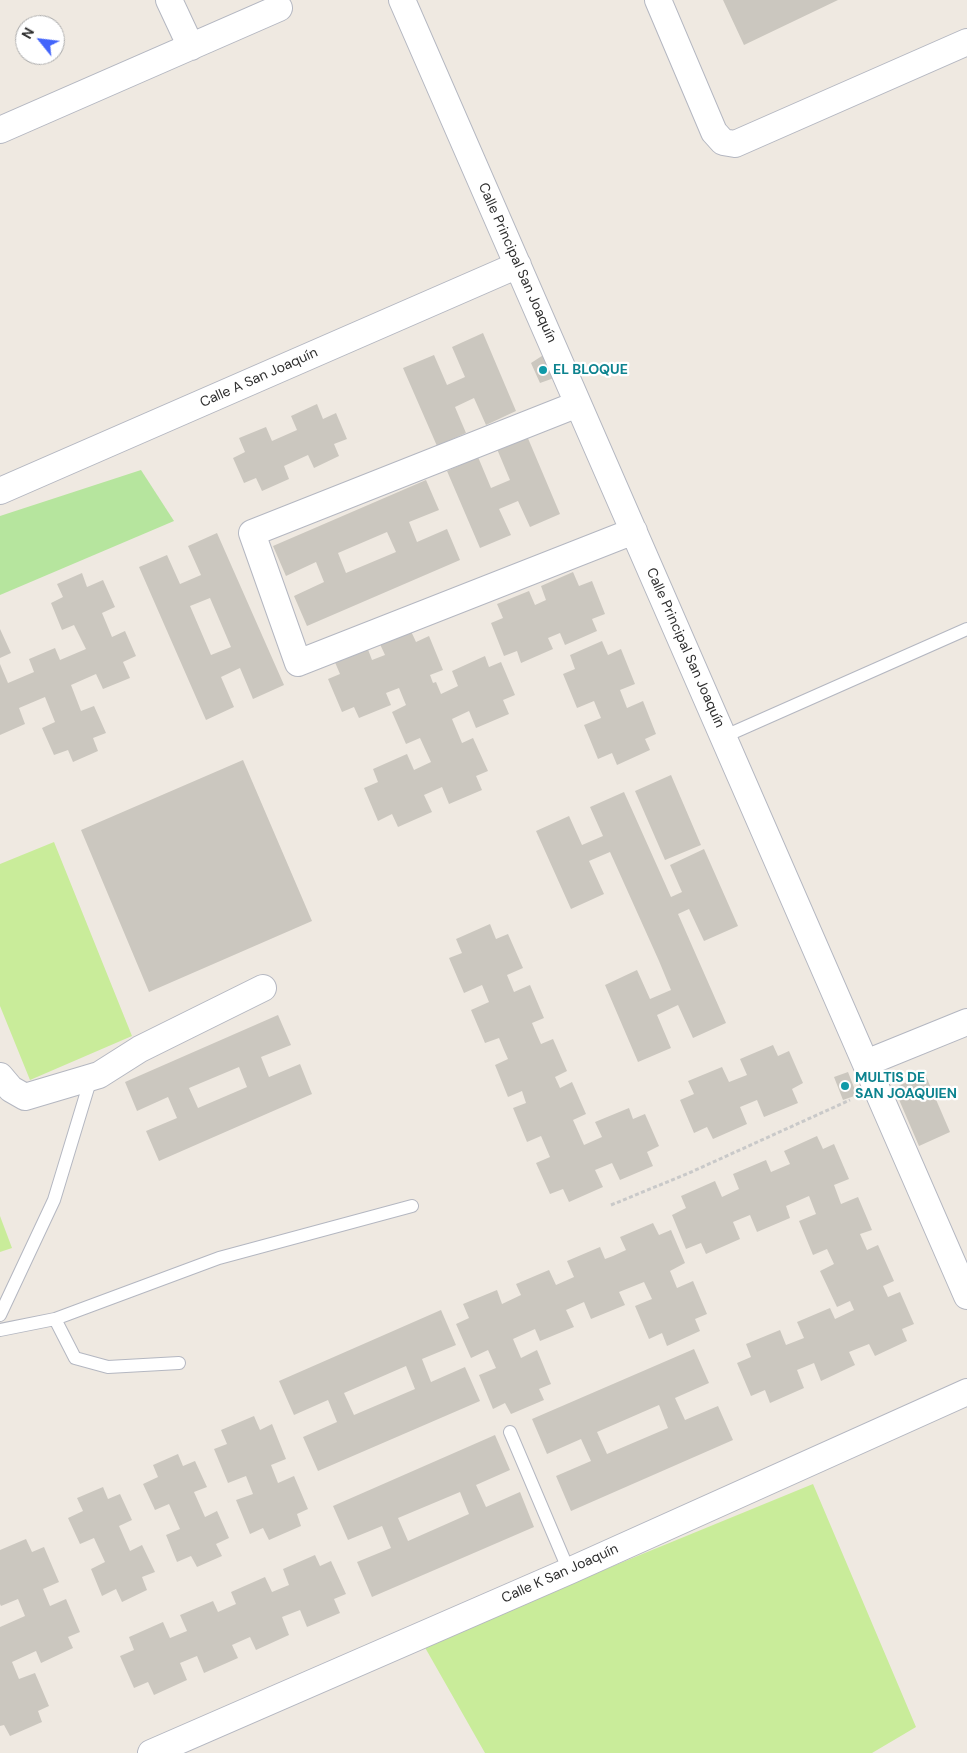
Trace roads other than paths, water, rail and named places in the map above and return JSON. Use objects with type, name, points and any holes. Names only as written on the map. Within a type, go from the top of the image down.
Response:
[{"type":"street","points":[[169,0],[191,47]]},
{"type":"street","name":"Calle Principal San Joaquín","points":[[402,0],[967,1296]]},
{"type":"street","points":[[658,0],[714,132],[723,142],[735,144],[967,42]]},
{"type":"street","points":[[2,122],[191,47],[279,8]]},
{"type":"street","name":"Calle A San Joaquín","points":[[0,491],[518,265]]},
{"type":"street","points":[[578,404],[252,533],[298,663],[634,531]]},
{"type":"street","points":[[0,1076],[11,1089],[24,1097],[99,1075],[140,1049],[263,988]]},
{"type":"street","points":[[866,1063],[967,1022]]},
{"type":"street","name":"Calle K San Joaquín","points":[[152,1753],[569,1571],[967,1392]]},
{"type":"lane","points":[[723,737],[967,629]]},
{"type":"lane","points":[[0,1316],[54,1200],[91,1077]]},
{"type":"lane","points":[[0,1330],[55,1319],[220,1258],[412,1206]]},
{"type":"lane","points":[[55,1319],[76,1358],[108,1367],[179,1363]]},
{"type":"lane","points":[[510,1432],[569,1571]]},
{"type":"place","name":"EL BLOQUE","points":[[543,370]]},
{"type":"place","name":"MULTIS DE SAN JOAQUIEN","points":[[845,1086]]}]
